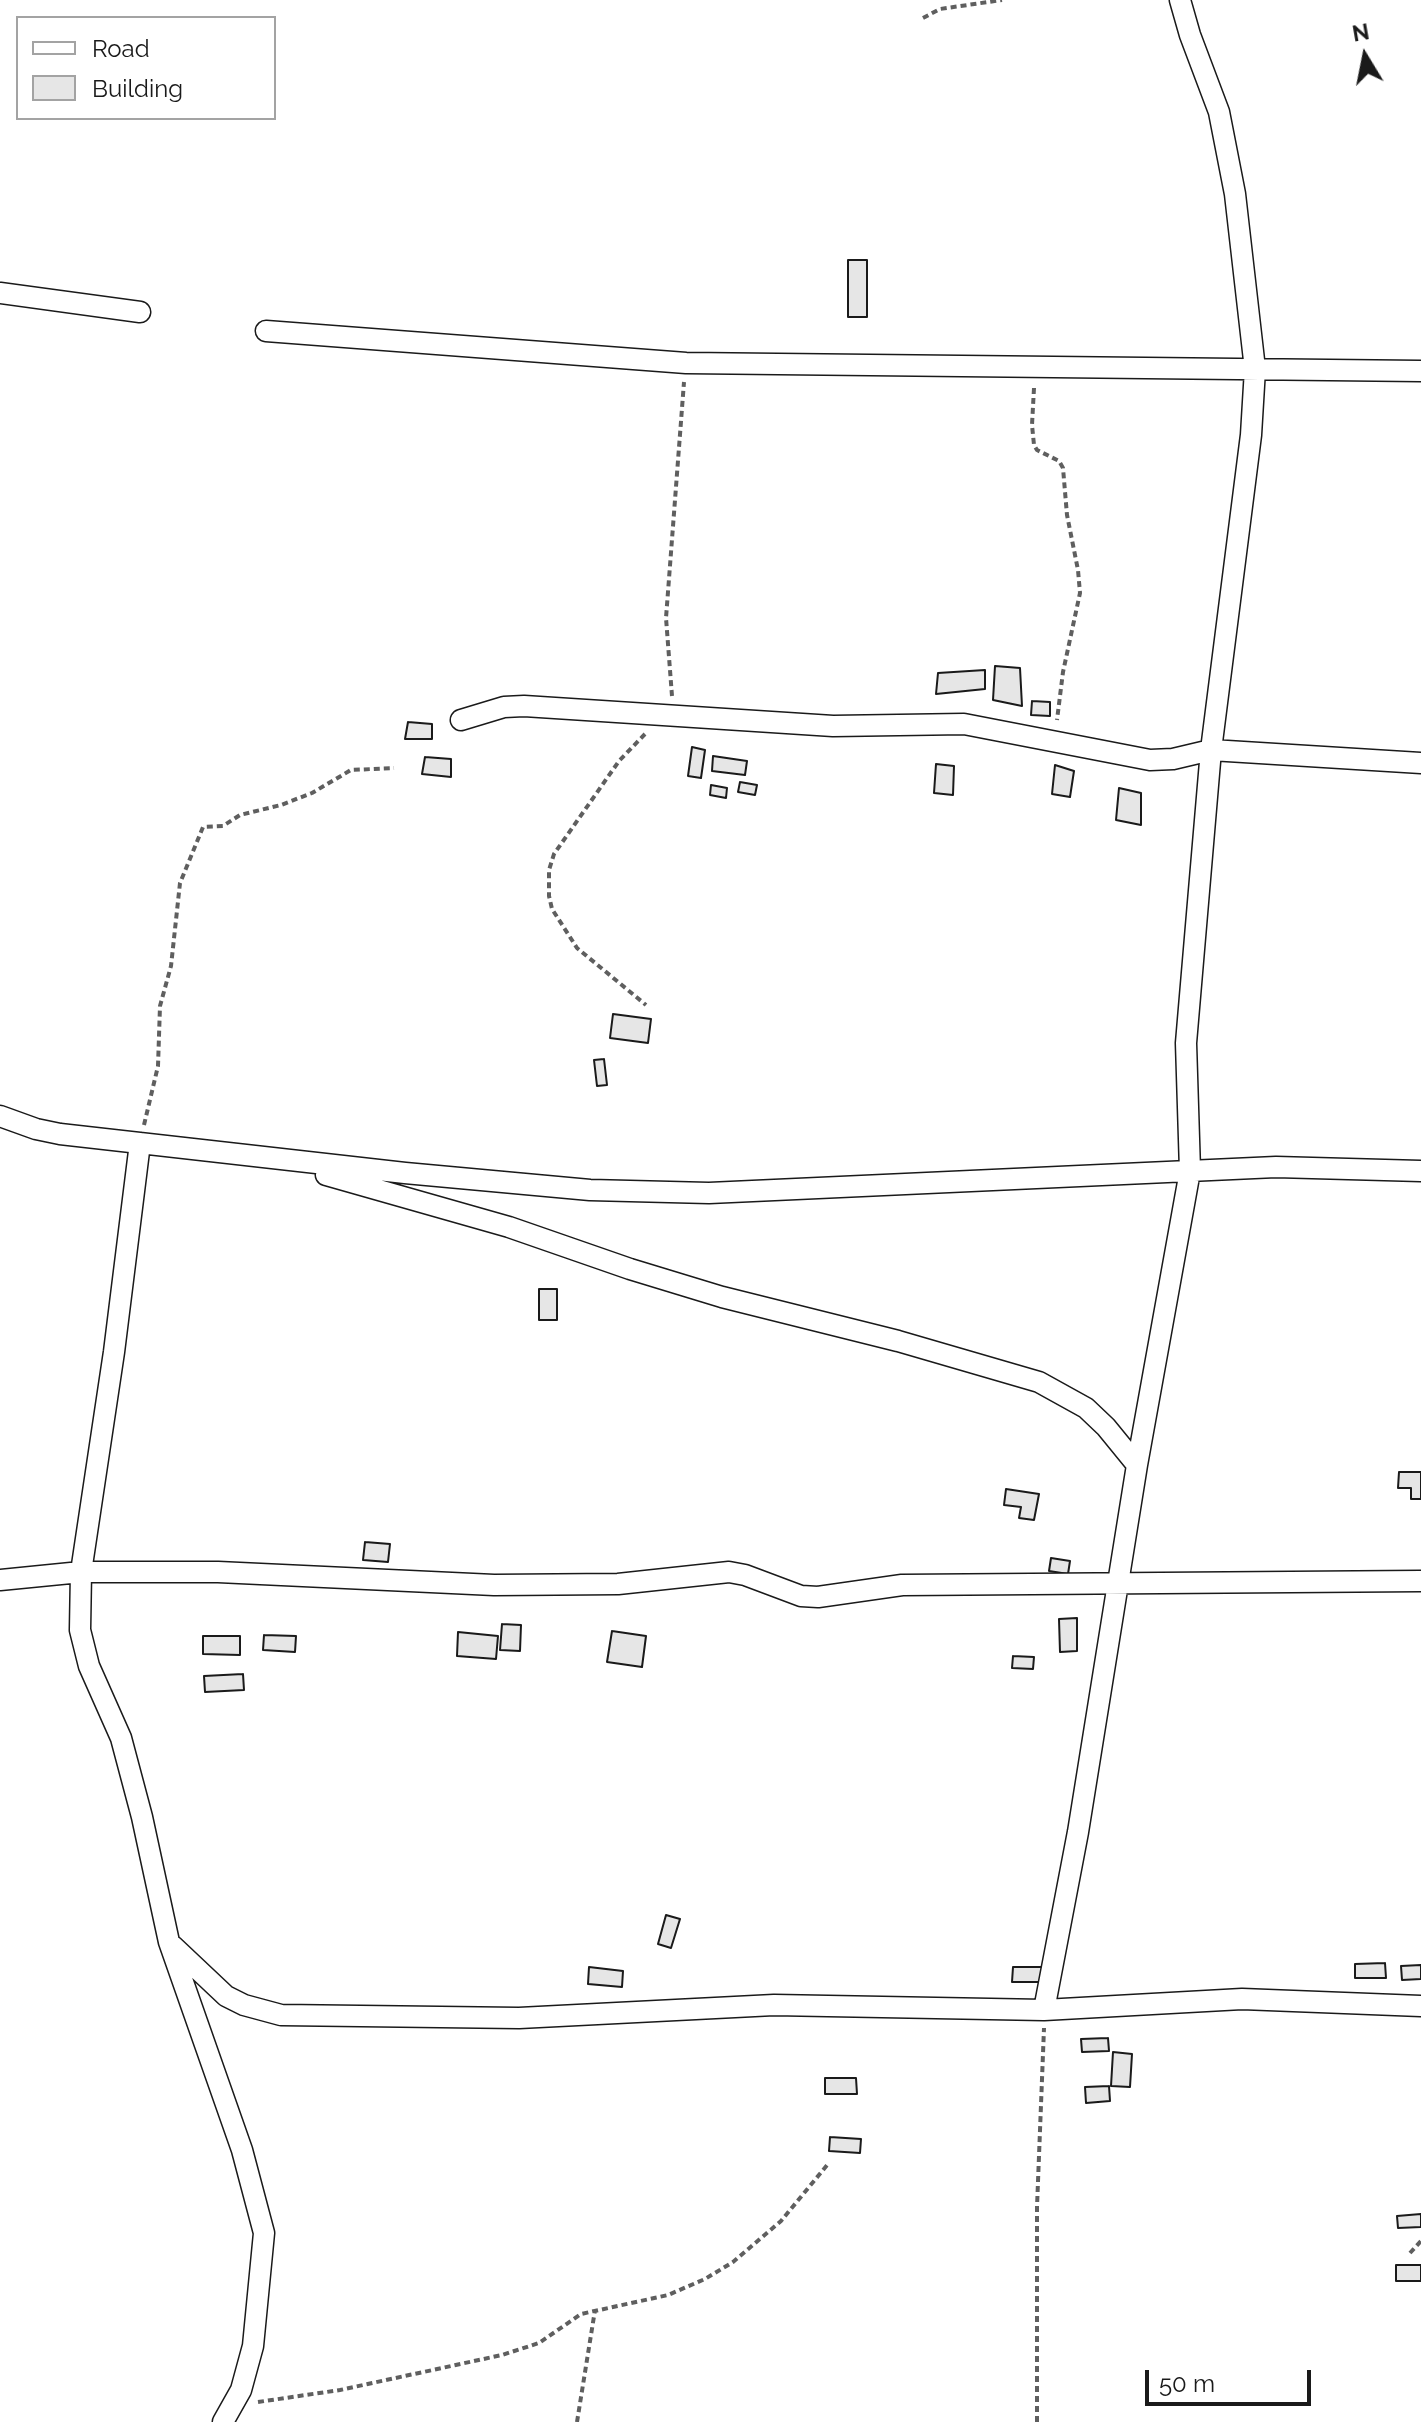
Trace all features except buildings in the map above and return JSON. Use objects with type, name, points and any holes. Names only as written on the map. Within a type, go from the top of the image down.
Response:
[{"type":"street","points":[[1044,2010],[1078,1832],[1137,1465],[1190,1171],[1186,1043],[1211,750],[1244,498],[1255,369],[1235,194],[1219,112],[1180,0]]},
{"type":"street","points":[[0,293],[140,312]]},
{"type":"street","points":[[266,331],[686,363],[1421,371]]},
{"type":"street","points":[[461,720],[504,707],[524,706],[833,726],[964,724],[1150,760],[1173,759],[1211,750],[1421,763]]},
{"type":"street","points":[[0,1116],[60,1134],[405,1173],[576,1188],[709,1193],[1276,1167],[1421,1171]]},
{"type":"street","points":[[140,1143],[114,1352],[81,1572],[80,1630],[89,1666],[121,1738],[169,1942],[242,2150],[264,2233],[253,2346],[241,2390],[227,2414]]},
{"type":"street","points":[[165,1145],[342,1178],[509,1227],[722,1297],[898,1341],[1039,1382],[1086,1408],[1137,1465]]},
{"type":"street","points":[[0,1580],[81,1572],[271,1573],[494,1585],[618,1584],[729,1572],[801,1596],[818,1597],[902,1585],[1421,1581]]},
{"type":"street","points":[[169,1942],[226,1996],[244,2005],[281,2015],[519,2018],[774,2005],[1044,2010],[1242,1999],[1421,2006]]},
{"type":"path","points":[[923,18],[940,9],[1002,0]]},
{"type":"path","points":[[646,1005],[577,948],[552,909],[549,870],[554,854],[619,761],[668,715],[666,618],[686,363]]},
{"type":"path","points":[[1041,367],[1034,385],[1033,440],[1037,450],[1059,461],[1063,468],[1080,593],[1063,672],[1054,741]]},
{"type":"path","points":[[140,1143],[158,1066],[160,1006],[171,966],[180,883],[203,827],[223,826],[240,815],[302,797],[351,770],[394,768]]},
{"type":"path","points":[[1037,2422],[1037,2207],[1044,2010]]},
{"type":"path","points":[[227,2414],[502,2355],[539,2343],[571,2320],[595,2310],[668,2295],[724,2268],[781,2221],[828,2164]]},
{"type":"path","points":[[1410,2253],[1421,2241]]},
{"type":"path","points":[[577,2422],[595,2310]]}]
